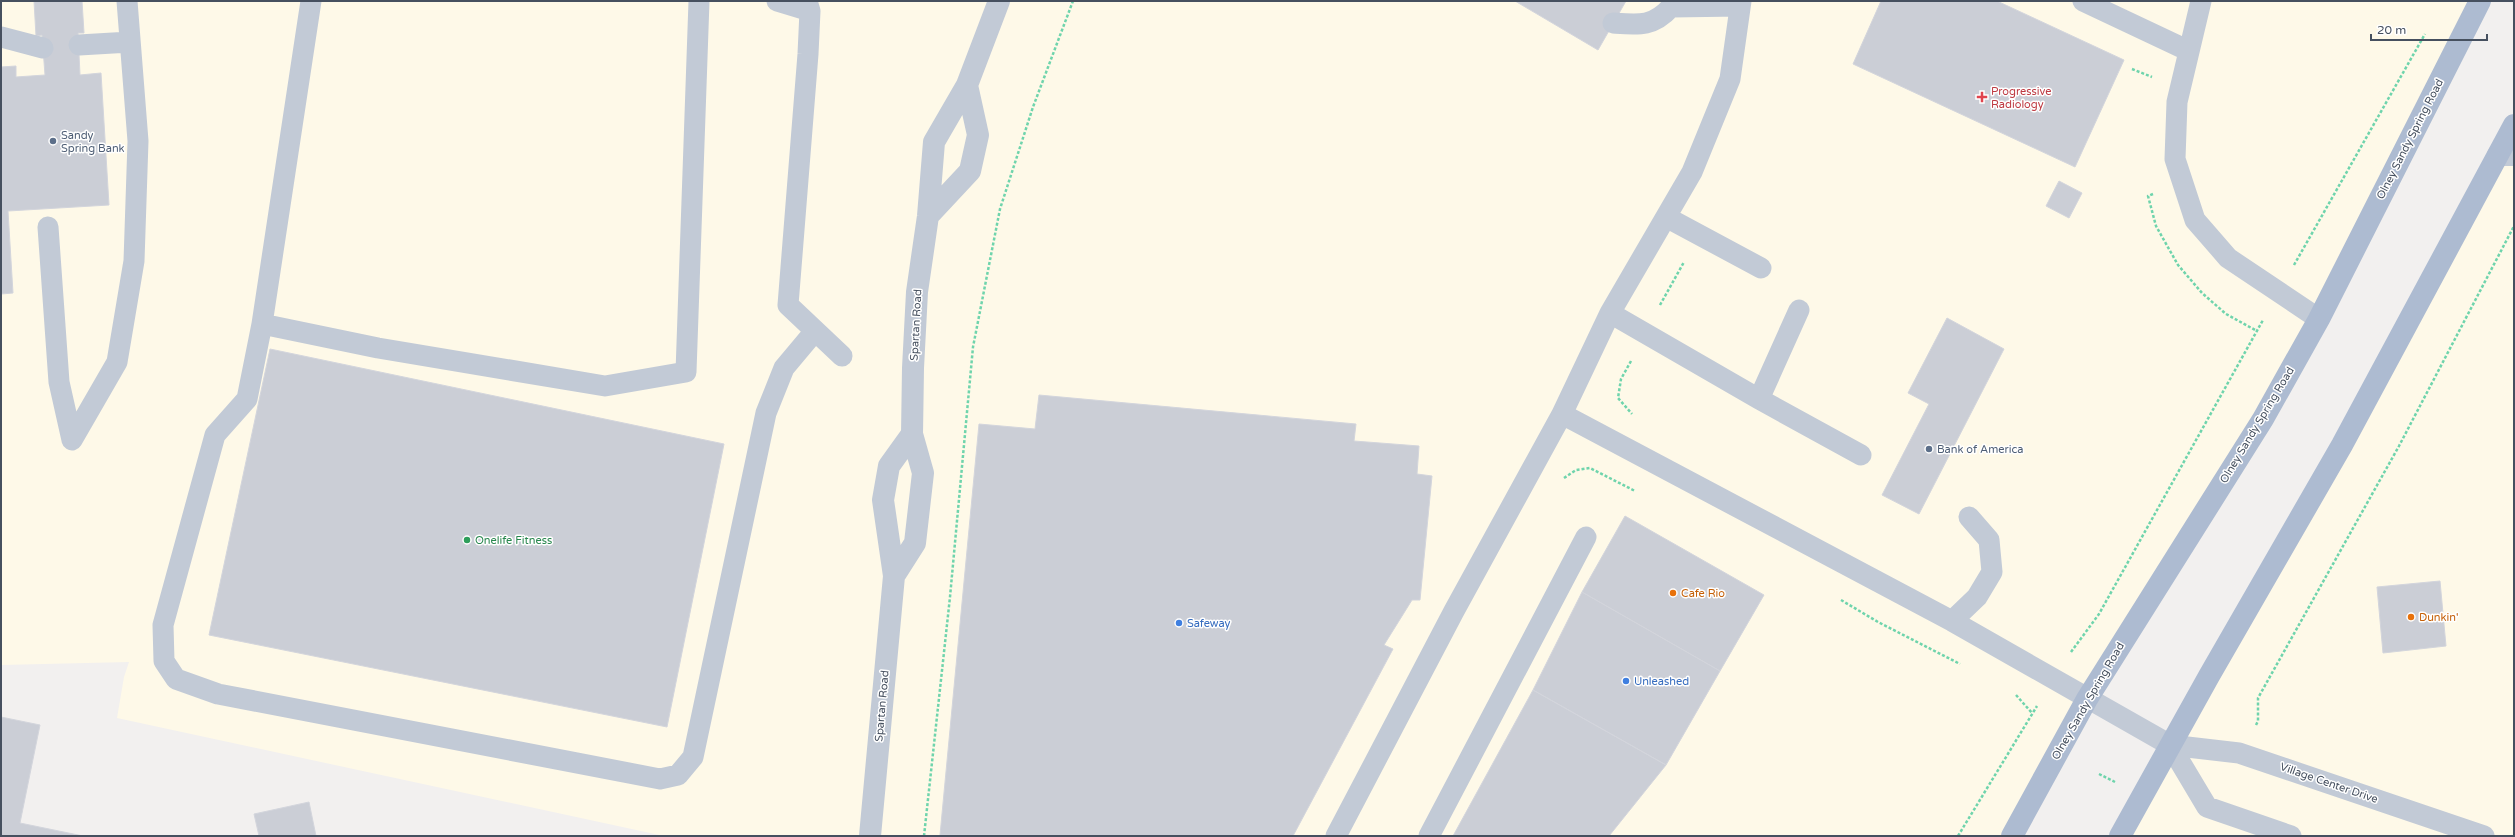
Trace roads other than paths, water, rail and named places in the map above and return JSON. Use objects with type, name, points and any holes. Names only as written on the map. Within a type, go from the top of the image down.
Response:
[{"type":"main road","name":"Olney Sandy Spring Road","points":[[2012,836],[2087,699],[2263,419],[2318,318],[2480,1]]},
{"type":"main road","points":[[2120,836],[2170,745],[2506,155],[2514,125]]},
{"type":"street","name":"Spartan Road","points":[[894,576],[915,543],[923,473],[912,434],[917,292],[928,216],[934,142],[966,85],[999,1]]},
{"type":"street","points":[[928,216],[970,171],[978,135],[966,85]]},
{"type":"street","name":"Spartan Road","points":[[870,836],[894,576],[883,500],[889,466],[912,434]]},
{"type":"lane","points":[[48,226],[59,382],[72,440],[117,362],[134,261],[138,141],[127,1]]},
{"type":"lane","points":[[311,1],[262,324],[247,399],[215,435],[162,625],[164,661],[176,679],[218,694],[660,779],[678,775],[693,757],[766,413],[784,368],[815,331]]},
{"type":"lane","points":[[262,324],[393,351],[605,386],[686,372],[699,1]]},
{"type":"lane","points":[[777,1],[808,6],[788,305],[842,356]]},
{"type":"lane","points":[[2083,1],[2189,51]]},
{"type":"lane","points":[[2201,1],[2177,102],[2175,159],[2195,220],[2228,258],[2318,318]]},
{"type":"lane","points":[[1336,836],[1454,611],[1562,414],[1610,313],[1692,172],[1730,79],[1741,3],[1670,4],[1660,19],[1636,25],[1613,23]]},
{"type":"lane","points":[[1,38],[43,48]]},
{"type":"lane","points":[[79,45],[130,42]]},
{"type":"lane","points":[[1666,217],[1761,268]]},
{"type":"lane","points":[[1759,399],[1799,310]]},
{"type":"lane","points":[[1610,313],[1759,399],[1861,454]]},
{"type":"lane","name":"Village Center Drive","points":[[1562,414],[1952,621],[2170,745],[2239,753],[2484,836]]},
{"type":"lane","points":[[1952,621],[1977,597],[1992,572],[1989,540],[1969,517]]},
{"type":"lane","points":[[1429,836],[1586,537]]},
{"type":"lane","points":[[2170,745],[2207,807],[2291,836]]},
{"type":"place","name":"Progressive Radiology","points":[[1982,97]]},
{"type":"place","name":"Sandy Spring Bank","points":[[53,141]]},
{"type":"place","name":"Bank of America","points":[[1929,449]]},
{"type":"place","name":"Onelife Fitness","points":[[467,540]]},
{"type":"place","name":"Cafe Rio","points":[[1673,593]]},
{"type":"place","name":"Dunkin'","points":[[2411,617]]},
{"type":"place","name":"Safeway","points":[[1179,623]]},
{"type":"place","name":"Unleashed","points":[[1626,681]]}]
